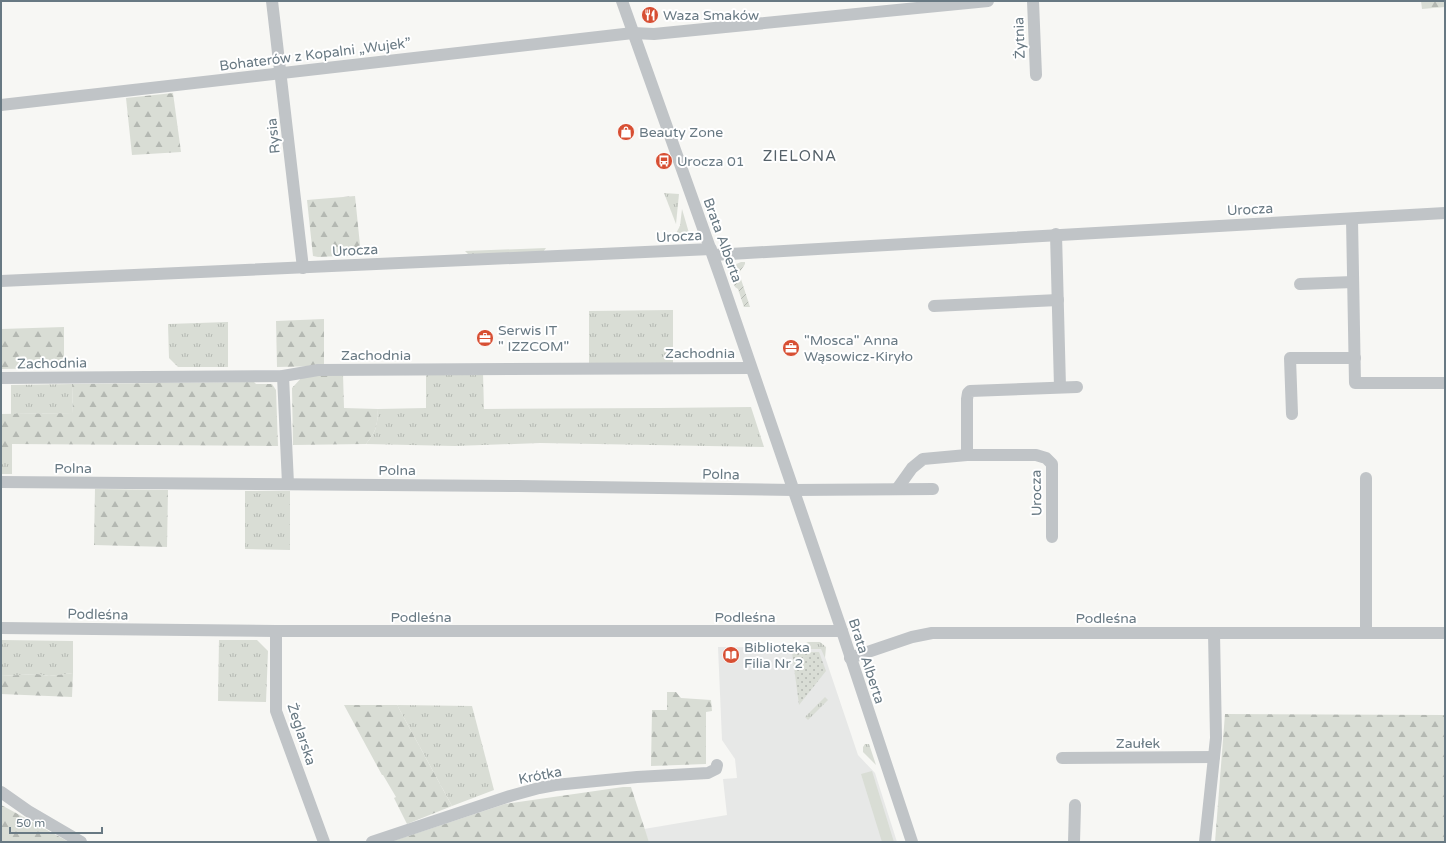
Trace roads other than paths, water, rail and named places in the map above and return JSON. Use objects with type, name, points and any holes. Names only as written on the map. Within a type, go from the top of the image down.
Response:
[{"type":"street","name":"Rysia","points":[[272,1],[282,73],[303,268]]},
{"type":"street","name":"Brata Alberta","points":[[622,1],[712,252],[842,631],[912,842]]},
{"type":"street","name":"Bohaterów z Kopalni „Wujek”","points":[[1,105],[633,33],[654,34],[988,1]]},
{"type":"street","name":"Żytnia","points":[[1033,1],[1036,75]]},
{"type":"street","name":"Urocza","points":[[1,281],[712,252],[1445,213]]},
{"type":"street","points":[[1352,218],[1356,383],[1445,383]]},
{"type":"street","points":[[1056,234],[1060,387]]},
{"type":"street","points":[[1300,284],[1353,282]]},
{"type":"street","points":[[934,306],[1058,300]]},
{"type":"street","points":[[1292,414],[1290,358],[1355,358]]},
{"type":"street","name":"Zachodnia","points":[[1,378],[283,376],[318,370],[751,368]]},
{"type":"street","points":[[283,376],[288,484]]},
{"type":"street","points":[[967,455],[966,399],[970,391],[1077,387]]},
{"type":"street","name":"Urocza","points":[[897,489],[912,468],[923,459],[967,455],[1036,455],[1046,458],[1052,464],[1052,537]]},
{"type":"street","points":[[1366,478],[1366,633]]},
{"type":"street","name":"Polna","points":[[1,482],[518,486],[794,490]]},
{"type":"street","points":[[794,490],[933,489]]},
{"type":"street","name":"Podleśna","points":[[1,628],[276,631],[842,631]]},
{"type":"street","name":"Żeglarska","points":[[276,631],[276,711],[324,842]]},
{"type":"street","name":"Podleśna","points":[[850,658],[912,637],[932,633],[1445,633]]},
{"type":"street","points":[[1205,842],[1216,738],[1214,633]]},
{"type":"street","name":"Zaułek","points":[[1062,758],[1214,757]]},
{"type":"street","name":"Krótka","points":[[372,842],[510,796],[539,788],[637,777],[708,773],[716,769],[717,765]]},
{"type":"street","points":[[1,792],[28,811],[81,842]]},
{"type":"street","points":[[1074,842],[1075,805]]},
{"type":"place","name":"Waza Smaków","points":[[650,15]]},
{"type":"place","name":"Beauty Zone","points":[[626,132]]},
{"type":"place","name":"Urocza 01","points":[[664,161]]},
{"type":"place","name":"Serwis IT \" IZZCOM\"","points":[[485,338]]},
{"type":"place","name":"\"Mosca\" Anna Wąsowicz-Kiryło","points":[[791,348]]},
{"type":"place","name":"Biblioteka Filia Nr 2","points":[[731,655]]},
{"type":"district","name":"ZIELONA","points":[[800,156]]}]
